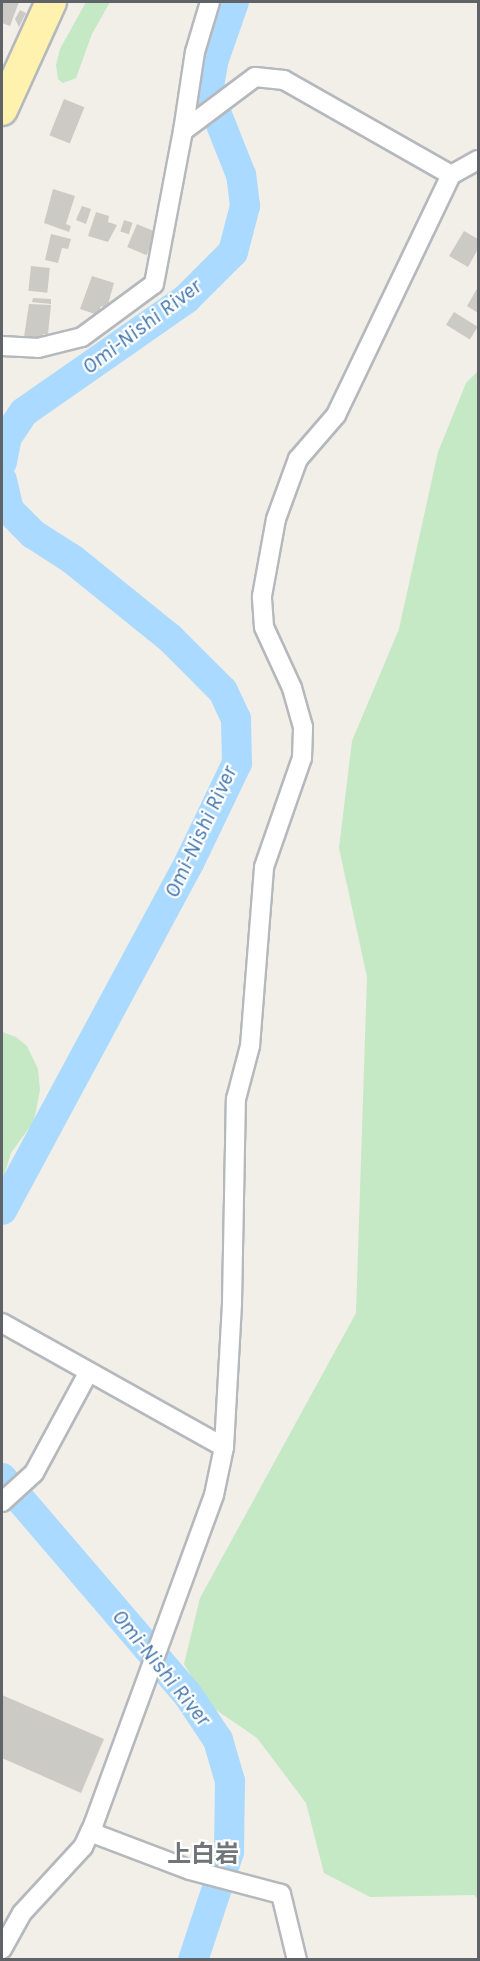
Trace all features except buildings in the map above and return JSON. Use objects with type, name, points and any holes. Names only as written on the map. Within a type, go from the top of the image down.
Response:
[{"type":"main road","points":[[2,110],[51,2]]},
{"type":"street","points":[[2,346],[45,347],[82,337],[154,284],[186,129],[195,52],[210,2]]},
{"type":"street","points":[[186,129],[241,85],[255,77],[284,80],[451,175]]},
{"type":"street","points":[[2,1949],[22,1913],[66,1869],[90,1832],[214,1495],[224,1447],[232,1302],[232,1142],[236,1099],[250,1046],[264,867],[302,758],[303,727],[292,688],[264,627],[262,596],[276,519],[298,459],[336,415],[451,175],[478,160]]},
{"type":"street","points":[[2,1323],[224,1447]]},
{"type":"street","points":[[2,1502],[28,1479],[88,1373]]},
{"type":"street","points":[[90,1832],[205,1874],[281,1894],[297,1959]]},
{"type":"green space","points":[[86,2],[110,2],[92,34],[76,78],[63,83],[58,79],[56,65],[60,49]]},
{"type":"green space","points":[[478,371],[478,1899],[474,1895],[370,1897],[324,1873],[306,1803],[257,1738],[209,1705],[184,1664],[200,1598],[356,1313],[367,977],[339,848],[352,741],[399,629],[438,452],[466,383]]},
{"type":"green space","points":[[2,1032],[16,1037],[27,1046],[38,1069],[40,1090],[34,1121],[11,1153],[2,1182]]},
{"type":"waterway","name":"Omi-Nishi River","points":[[2,462],[7,437],[24,412],[186,299],[233,252],[245,206],[241,175],[208,92],[214,59],[234,2]]},
{"type":"waterway","name":"Omi-Nishi River","points":[[2,480],[9,510],[33,534],[72,559],[170,638],[223,691],[236,719],[237,763],[189,863],[2,1210]]},
{"type":"waterway","name":"Omi-Nishi River","points":[[2,1478],[188,1695],[218,1740],[230,1781],[229,1852],[193,1960]]},
{"type":"district","name":"上白岩","points":[[203,1855]]}]
